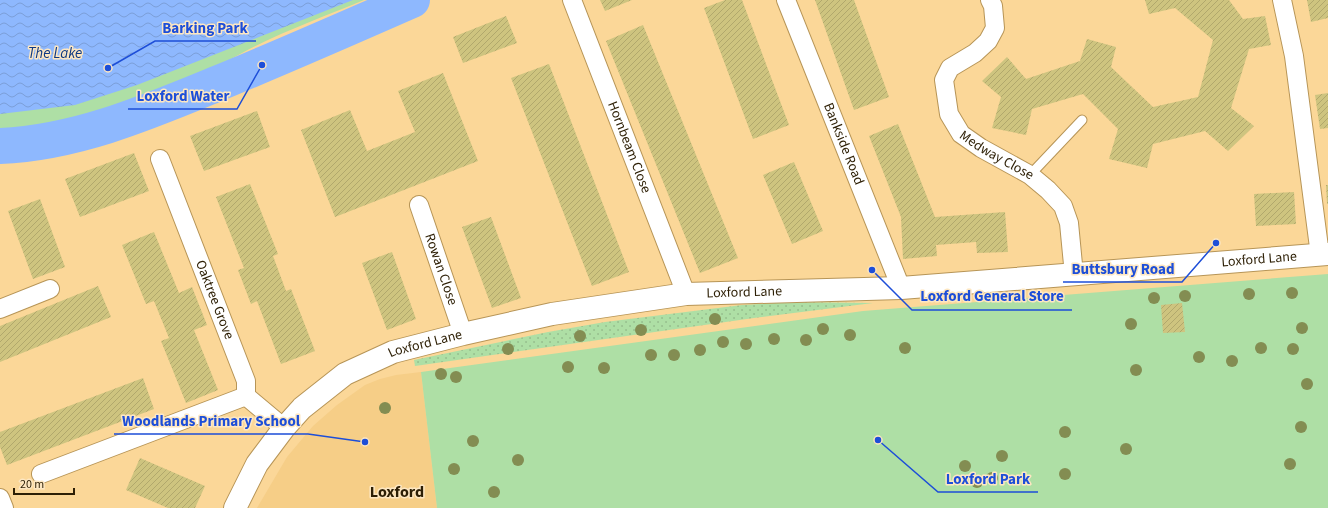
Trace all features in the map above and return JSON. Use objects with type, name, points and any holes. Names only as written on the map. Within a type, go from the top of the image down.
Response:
[{"type":"street","name":"Hornbeam Close","points":[[572,0],[686,294]]},
{"type":"street","name":"Bankside Road","points":[[786,0],[902,288]]},
{"type":"street","name":"Medway Close","points":[[990,0],[995,28],[988,41],[975,53],[950,68],[944,80],[950,114],[961,134],[981,148],[1030,175],[1048,190],[1062,206],[1070,223],[1074,275]]},
{"type":"street","points":[[1282,0],[1294,56],[1324,255]]},
{"type":"street","name":"Oaktree Grove","points":[[160,159],[246,381],[246,396]]},
{"type":"street","name":"Rowan Close","points":[[419,205],[463,334]]},
{"type":"street","name":"Loxford Lane","points":[[235,508],[257,464],[284,428],[302,408],[345,374],[393,352],[463,334],[552,314],[686,294],[902,288],[1324,255]]},
{"type":"street","points":[[0,309],[50,289]]},
{"type":"street","points":[[41,474],[246,396],[284,428]]},
{"type":"street","points":[[0,498],[4,508]]},
{"type":"lane","points":[[1030,175],[1082,120]]},
{"type":"shaded area","points":[[421,372],[437,508],[257,508],[287,457],[313,426],[337,405],[365,385],[380,379],[396,375]]},
{"type":"green space","name":"The Lake","points":[[0,0],[364,0],[257,45],[168,95],[122,115],[74,130],[49,135],[0,140]]},
{"type":"green space","points":[[1328,274],[1328,508],[437,508],[421,372],[863,311]]},
{"type":"green space","points":[[794,302],[873,303],[754,318],[415,366],[414,360],[548,332],[605,322],[742,305]]},
{"type":"water","name":"The Lake","points":[[0,0],[353,0],[137,85],[75,105],[0,114]]},
{"type":"building","points":[[600,0],[632,0],[605,11]]},
{"type":"building","points":[[725,0],[742,0],[789,125],[753,139],[704,8]]},
{"type":"building","points":[[815,0],[854,0],[889,97],[854,110]]},
{"type":"building","points":[[1145,0],[1229,0],[1243,19],[1265,16],[1271,45],[1249,49],[1231,108],[1254,126],[1228,151],[1205,131],[1153,144],[1147,168],[1109,159],[1118,129],[1083,94],[1032,109],[1026,135],[992,128],[1001,97],[982,81],[1007,57],[1026,79],[1080,61],[1087,39],[1116,47],[1111,67],[1153,107],[1198,97],[1213,40],[1175,8],[1149,14]]},
{"type":"building","points":[[1307,0],[1328,0],[1328,18],[1311,22]]},
{"type":"building","points":[[506,16],[517,43],[463,63],[453,37]]},
{"type":"building","points":[[643,25],[738,258],[700,273],[606,41]]},
{"type":"building","points":[[549,64],[629,272],[592,286],[511,78]]},
{"type":"building","points":[[443,73],[478,161],[335,217],[301,130],[350,110],[367,151],[415,132],[398,91]]},
{"type":"building","points":[[1328,93],[1328,128],[1320,129],[1315,95]]},
{"type":"building","points":[[257,111],[270,147],[204,171],[190,136]]},
{"type":"building","points":[[898,124],[935,217],[1005,212],[1008,252],[977,253],[976,242],[936,245],[937,256],[903,259],[901,217],[869,136]]},
{"type":"building","points":[[134,153],[149,191],[80,217],[65,179]]},
{"type":"building","points":[[794,162],[823,231],[792,244],[763,175]]},
{"type":"building","points":[[250,184],[278,254],[273,256],[286,291],[291,289],[315,351],[281,364],[257,301],[251,304],[238,270],[244,268],[216,197]]},
{"type":"building","points":[[1326,185],[1328,185],[1328,204],[1327,204]]},
{"type":"building","points":[[1294,192],[1296,224],[1256,226],[1254,194]]},
{"type":"building","points":[[40,199],[65,267],[33,279],[8,211]]},
{"type":"building","points":[[491,217],[521,298],[492,308],[462,227]]},
{"type":"building","points":[[154,232],[179,293],[192,287],[207,325],[194,330],[218,390],[186,403],[161,341],[169,338],[154,301],[146,304],[122,245]]},
{"type":"building","points":[[392,252],[416,319],[387,330],[362,263]]},
{"type":"building","points":[[98,286],[111,317],[0,362],[0,326]]},
{"type":"building","points":[[1182,303],[1185,332],[1163,333],[1161,305]]},
{"type":"building","points":[[143,378],[154,409],[7,465],[0,447],[0,432]]},
{"type":"building","points":[[140,458],[205,486],[195,508],[168,508],[126,490]]},
{"type":"waterway","points":[[0,146],[28,144],[56,139],[83,133],[136,116],[188,96],[412,0]]},
{"type":"place","name":"Loxford Water","points":[[262,65]]},
{"type":"place","name":"Barking Park","points":[[108,68]]},
{"type":"place","name":"Buttsbury Road","points":[[1216,243]]},
{"type":"place","name":"Loxford General Store","points":[[872,270]]},
{"type":"place","name":"Loxford Park","points":[[878,440]]},
{"type":"place","name":"Woodlands Primary School","points":[[365,442]]},
{"type":"district","name":"Loxford","points":[[397,492]]}]
